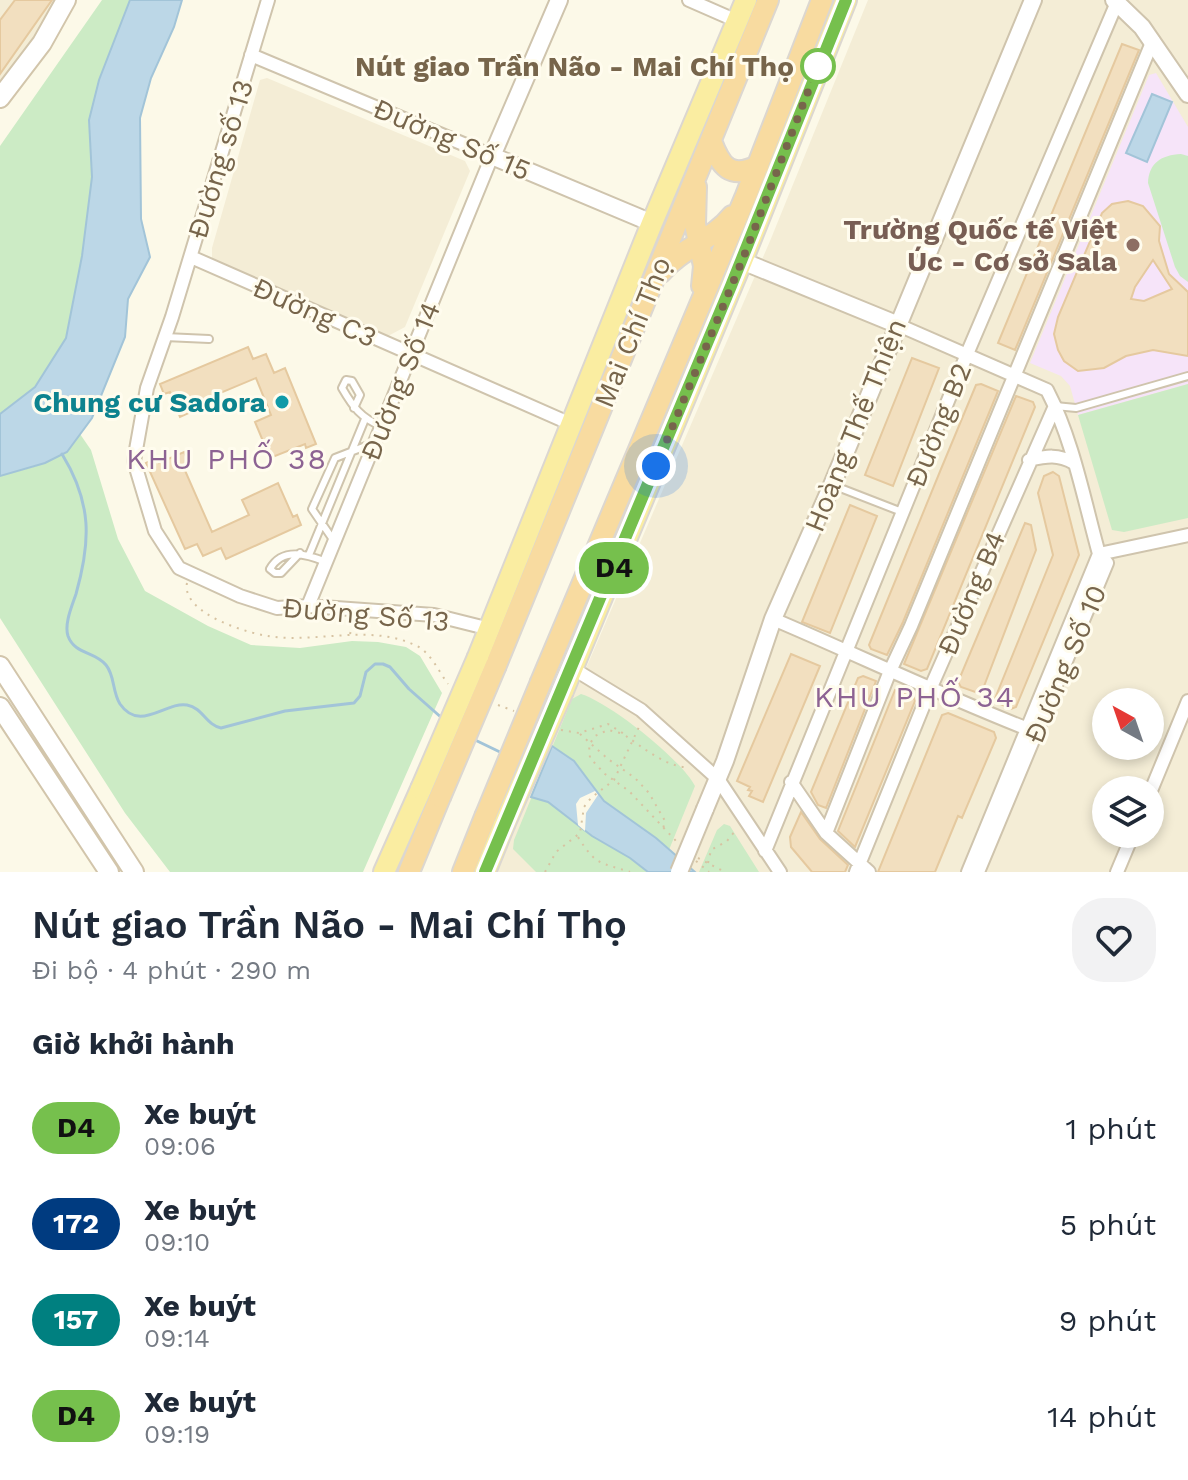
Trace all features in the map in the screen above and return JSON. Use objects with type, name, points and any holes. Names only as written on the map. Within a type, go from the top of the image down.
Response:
[{"type":"highway","name":"Mai Chí Thọ","points":[[487,661],[673,231],[768,0]]},
{"type":"highway","name":"Mai Chí Thọ","points":[[495,821],[541,682],[745,198],[822,0]]},
{"type":"highway","points":[[711,141],[725,166],[735,172],[745,172],[758,166]]},
{"type":"highway","points":[[697,173],[695,224],[704,266],[700,305]]},
{"type":"highway","points":[[650,284],[678,255],[724,224],[745,198]]},
{"type":"highway","points":[[673,231],[722,252]]},
{"type":"highway","points":[[409,872],[430,793],[487,661]]},
{"type":"highway","points":[[463,872],[495,821]]},
{"type":"main road","points":[[0,98],[42,43],[66,0]]},
{"type":"main road","name":"Mai Chí Thọ","points":[[487,661],[490,629],[652,223],[746,0]]},
{"type":"main road","points":[[485,872],[495,821],[563,691],[742,261],[846,0]]},
{"type":"main road","points":[[652,223],[673,231]]},
{"type":"main road","points":[[722,252],[742,261]]},
{"type":"main road","points":[[0,666],[134,872]]},
{"type":"main road","points":[[0,707],[109,872]]},
{"type":"main road","points":[[12,725],[31,714]]},
{"type":"main road","points":[[384,872],[430,793]]},
{"type":"street","name":"Đường số 13","points":[[172,317],[268,0]]},
{"type":"street","points":[[492,156],[559,0]]},
{"type":"street","points":[[689,0],[737,21]]},
{"type":"street","name":"Hoàng Thế Thiện","points":[[679,872],[718,779],[773,619],[832,485],[896,324],[1033,0]]},
{"type":"street","points":[[1116,1],[1153,40],[1185,83]]},
{"type":"street","name":"Đường B2","points":[[765,851],[967,354],[1116,1]]},
{"type":"street","points":[[826,833],[890,671],[1016,375],[1153,40]]},
{"type":"street","name":"Đường Số 15","points":[[251,55],[652,223]]},
{"type":"street","name":"Đường Số 14","points":[[308,606],[492,156]]},
{"type":"street","name":"Đường C3","points":[[191,257],[571,424]]},
{"type":"street","points":[[742,261],[1047,390],[1074,463],[1099,554],[1188,535]]},
{"type":"street","name":"Đường Số 13","points":[[172,317],[147,388],[134,461],[155,531],[179,568],[240,596],[277,608],[308,606],[434,615],[490,629]]},
{"type":"street","name":"Đường B4","points":[[861,870],[931,687],[1055,406]]},
{"type":"street","points":[[1029,460],[1047,455],[1061,456],[1074,463]]},
{"type":"street","name":"Đường Số 10","points":[[978,872],[1099,554]]},
{"type":"street","points":[[773,619],[931,687],[985,714],[1031,731]]},
{"type":"street","points":[[572,668],[641,710],[718,779],[780,872]]},
{"type":"street","points":[[1157,776],[1188,701]]},
{"type":"street","name":"Đường Số 10","points":[[968,872],[1031,731]]},
{"type":"street","points":[[791,782],[826,833],[861,870]]},
{"type":"street","points":[[1117,872],[1127,848]]},
{"type":"lane","points":[[165,337],[209,339]]},
{"type":"lane","points":[[1055,406],[1076,408],[1188,376]]},
{"type":"lane","points":[[354,408],[365,419],[381,426]]},
{"type":"lane","points":[[309,555],[365,419]]},
{"type":"lane","points":[[335,542],[312,509],[335,458],[375,443]]},
{"type":"lane","points":[[832,485],[902,512]]},
{"type":"lane","points":[[300,553],[281,573],[270,569],[274,562],[300,553],[326,562]]},
{"type":"path","points":[[189,579],[186,592],[197,607],[222,621],[249,632],[292,638],[350,635],[397,639],[421,648],[452,688]]},
{"type":"path","points":[[350,635],[354,621]]},
{"type":"path","points":[[491,702],[516,712]]},
{"type":"path","points":[[579,733],[608,724],[675,766],[684,767]]},
{"type":"path","points":[[545,872],[556,852],[578,836],[584,807],[614,780],[639,727]]},
{"type":"path","points":[[560,730],[579,733],[635,778],[649,793],[665,821],[663,829]]},
{"type":"path","points":[[626,735],[605,731],[591,741],[588,750],[590,758],[629,791],[681,846]]},
{"type":"path","points":[[708,863],[709,852],[727,841],[735,831]]},
{"type":"path","points":[[578,836],[601,865],[630,872]]},
{"type":"path","points":[[709,872],[689,854],[725,872]]},
{"type":"shaded area","points":[[0,0],[56,0],[36,37],[0,84]]},
{"type":"shaded area","points":[[868,0],[1188,0],[1188,872],[495,872],[770,241]]},
{"type":"shaded area","name":"Trường Quốc tế Việt Úc - Cơ sở Sala","points":[[1156,73],[1188,127],[1188,384],[1078,415],[1070,386],[1061,376],[1030,363],[1149,75]]},
{"type":"shaded area","points":[[267,78],[465,161],[470,171],[405,327],[388,336],[212,261],[212,248],[260,80]]},
{"type":"green space","points":[[102,0],[130,0],[99,80],[89,120],[92,177],[82,256],[66,338],[35,387],[0,414],[0,146]]},
{"type":"green space","points":[[1181,154],[1188,156],[1188,282],[1175,267],[1148,183],[1157,161]]},
{"type":"green space","points":[[1188,384],[1188,518],[1124,532],[1112,530],[1078,415]]},
{"type":"green space","points":[[80,434],[91,450],[118,539],[145,591],[208,626],[251,645],[300,648],[352,641],[378,642],[406,647],[420,656],[442,693],[363,872],[170,872],[125,813],[0,618],[0,476],[54,458]]},
{"type":"green space","points":[[581,694],[609,708],[644,733],[695,786],[660,872],[536,872],[513,849],[572,699]]},
{"type":"green space","points":[[724,824],[730,826],[759,872],[699,872],[717,830]]},
{"type":"water","points":[[130,0],[182,0],[174,27],[151,78],[140,118],[141,219],[150,257],[128,299],[125,337],[92,418],[67,452],[45,463],[0,476],[0,414],[35,387],[66,338],[82,256],[92,177],[89,120],[99,80]]},
{"type":"water","points":[[1152,94],[1172,102],[1147,162],[1126,153]]},
{"type":"water","points":[[552,746],[574,761],[604,801],[656,838],[695,872],[648,872],[592,836],[548,802],[531,797]]},
{"type":"pier","points":[[595,791],[598,795],[586,813],[585,831],[578,825],[576,804],[580,798]]},
{"type":"building","points":[[15,0],[52,0],[0,74],[0,20]]},
{"type":"building","points":[[1122,44],[1139,50],[1015,350],[998,343]]},
{"type":"building","points":[[1128,201],[1143,206],[1160,226],[1159,241],[1169,274],[1188,292],[1188,356],[1153,350],[1126,356],[1104,368],[1078,371],[1064,361],[1054,334],[1058,317],[1102,213],[1112,204]],"holes":[[[1153,260],[1172,289],[1144,301],[1131,299],[1135,287]]]},
{"type":"building","name":"Chung cư Sadora","points":[[248,347],[253,359],[266,354],[274,373],[285,368],[316,444],[306,448],[305,444],[270,458],[255,422],[271,415],[256,378],[189,406],[191,412],[180,417],[170,392],[164,394],[160,384]]},
{"type":"building","points":[[912,358],[939,368],[893,486],[865,475]]},
{"type":"building","points":[[976,385],[998,391],[903,622],[887,655],[871,649],[869,645],[941,469]]},
{"type":"building","points":[[1016,396],[1033,402],[1035,407],[927,669],[921,671],[904,664]]},
{"type":"building","points":[[184,452],[189,463],[183,466],[212,532],[249,515],[242,500],[278,483],[293,517],[297,515],[301,525],[226,559],[221,548],[203,556],[197,544],[185,549],[146,463],[156,458],[159,463]]},
{"type":"building","points":[[1053,472],[1059,476],[1079,555],[1016,707],[1011,709],[994,701],[1053,555],[1038,493],[1044,476]]},
{"type":"building","points":[[850,505],[877,516],[830,633],[802,622]]},
{"type":"building","points":[[1025,523],[1031,525],[1036,550],[981,694],[961,687],[958,682]]},
{"type":"building","points":[[791,654],[820,666],[763,802],[749,796],[752,791],[748,790],[750,787],[737,781]]},
{"type":"building","points":[[863,676],[876,681],[826,808],[818,805],[811,792],[858,678]]},
{"type":"building","points":[[895,690],[913,696],[915,701],[855,847],[838,831]]},
{"type":"building","points":[[948,713],[994,732],[996,738],[962,818],[958,816],[935,872],[878,872],[942,715]]},
{"type":"building","points":[[801,812],[820,839],[848,865],[845,872],[812,872],[791,847],[790,837]]},
{"type":"waterway","points":[[62,454],[79,489],[86,522],[84,557],[68,621],[68,636],[75,647],[106,665],[117,699],[128,712],[144,716],[187,705],[221,728],[285,711],[354,703],[360,696],[366,672],[375,664],[383,664],[390,667],[443,719]]},
{"type":"waterway","points":[[473,739],[502,753]]},
{"type":"bus line","name":"D4","points":[[485,872],[731,286],[846,0]]},
{"type":"place","name":"Nút giao Trần Não - Mai Chí Thọ","points":[[818,66]]},
{"type":"place","name":"Trường Quốc tế Việt Úc - Cơ sở Sala","points":[[1133,245]]},
{"type":"place","name":"Chung cư Sadora","points":[[282,402]]},
{"type":"district","name":"KHU PHỐ 38","points":[[227,459]]},
{"type":"district","name":"KHU PHỐ 34","points":[[915,697]]},
{"type":"route","points":[[656,466],[742,261],[818,66]]}]
